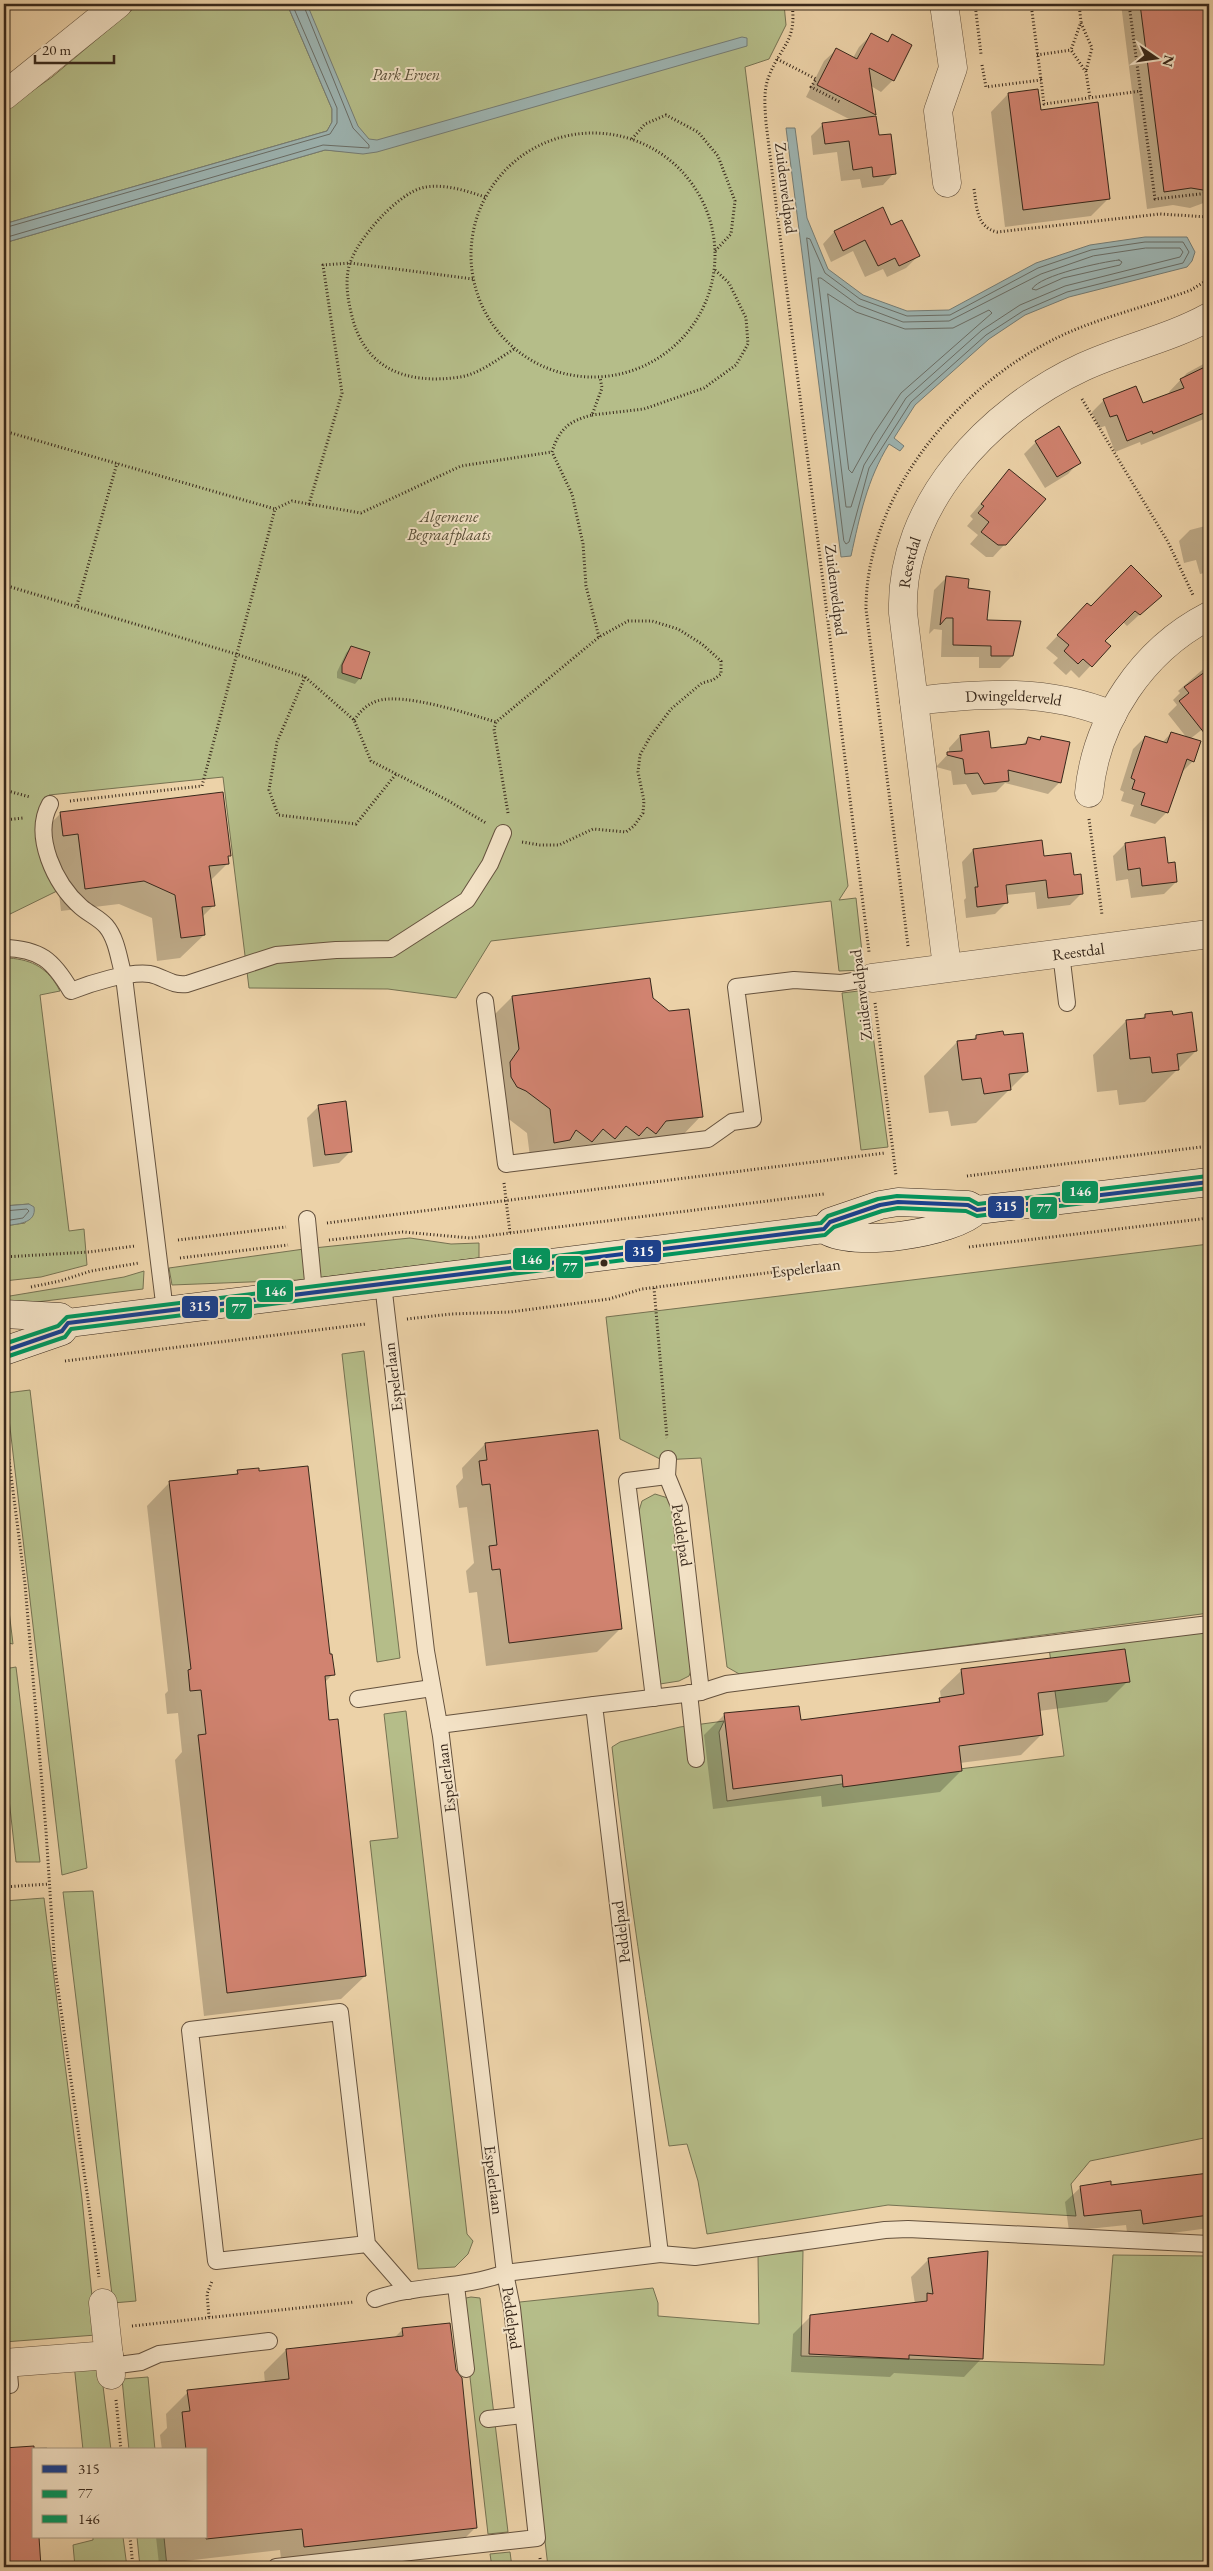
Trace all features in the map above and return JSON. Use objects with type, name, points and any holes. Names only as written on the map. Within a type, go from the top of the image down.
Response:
[{"type":"street","points":[[4,96],[118,4]]},
{"type":"street","points":[[944,4],[953,68],[938,112],[960,183]]},
{"type":"street","name":"Reestdal","points":[[947,967],[903,613],[905,576],[910,552],[919,528],[956,466],[1004,416],[1042,389],[1085,366],[1154,342],[1209,317]]},
{"type":"street","points":[[1089,806],[1098,752],[1112,715],[1123,694],[1148,663],[1203,609]]},
{"type":"street","name":"Dwingelderveld","points":[[914,701],[987,693],[1022,694],[1074,702],[1112,715]]},
{"type":"street","name":"Reestdal","points":[[872,978],[1209,934]]},
{"type":"street","name":"Espelerlaan","points":[[4,1314],[60,1317],[68,1323],[824,1229],[832,1235],[882,1238],[910,1236],[969,1218],[977,1210],[1209,1182]]},
{"type":"street","name":"Espelerlaan","points":[[4,1351],[62,1331],[68,1323]]},
{"type":"street","points":[[7,2370],[108,2346]]},
{"type":"lane","points":[[50,804],[44,816],[44,830],[54,870],[71,898],[107,927],[115,944],[124,977],[165,1311]]},
{"type":"lane","points":[[4,948],[30,951],[45,957],[71,990],[100,980],[151,974],[173,984],[184,984],[276,955],[336,950],[391,949],[467,900],[490,864],[503,833]]},
{"type":"lane","points":[[1061,953],[1067,1003]]},
{"type":"lane","points":[[485,1001],[506,1164],[708,1139],[732,1122],[753,1119],[736,987],[794,980],[841,983],[872,978]]},
{"type":"lane","points":[[307,1222],[314,1292]]},
{"type":"lane","name":"Espelerlaan","points":[[382,1284],[426,1651],[439,1725],[505,2273]]},
{"type":"lane","name":"Peddelpad","points":[[668,1459],[667,1476],[680,1508],[695,1692],[696,1758]]},
{"type":"lane","points":[[654,1698],[627,1481],[667,1476]]},
{"type":"lane","points":[[439,1725],[654,1698],[695,1692],[726,1684],[1209,1624]]},
{"type":"lane","points":[[358,1699],[432,1688]]},
{"type":"lane","name":"Peddelpad","points":[[276,2567],[537,2538],[512,2308],[505,2273],[660,2254],[594,1705]]},
{"type":"lane","points":[[367,2244],[216,2261],[190,2030],[340,2012],[367,2244],[408,2291]]},
{"type":"lane","points":[[660,2254],[696,2257],[885,2230],[908,2229],[1209,2244]]},
{"type":"lane","points":[[375,2298],[393,2292],[483,2282],[505,2273]]},
{"type":"lane","points":[[456,2286],[466,2369]]},
{"type":"lane","points":[[108,2346],[141,2362],[160,2354],[268,2341]]},
{"type":"lane","points":[[488,2419],[523,2415]]},
{"type":"path","name":"Zuidenveldpad","points":[[792,4],[791,35],[777,59],[765,87],[766,122],[897,1185]]},
{"type":"path","points":[[975,4],[986,88],[1041,80]]},
{"type":"path","points":[[1031,4],[1044,104],[1141,91]]},
{"type":"path","points":[[1078,4],[1081,22],[1092,48],[1086,72],[1090,98]]},
{"type":"path","points":[[1130,4],[1155,200],[1209,193]]},
{"type":"path","points":[[1071,50],[1081,22]]},
{"type":"path","points":[[1037,55],[1071,50]]},
{"type":"path","points":[[1071,50],[1086,72]]},
{"type":"path","points":[[777,59],[816,79],[811,87],[840,102]]},
{"type":"path","points":[[632,139],[645,124],[666,115],[698,132],[718,156],[734,201],[731,234],[715,251]]},
{"type":"path","points":[[576,134],[604,134],[632,139],[659,152],[681,171],[693,187],[710,222],[715,251],[714,269],[705,302],[688,332],[663,355],[633,371],[600,377],[569,375],[540,365],[514,349],[496,329],[482,305],[473,279],[471,251],[475,223],[485,197],[502,174],[523,155],[548,141],[576,134]]},
{"type":"path","points":[[960,183],[982,223],[990,230],[997,232],[1160,214],[1209,217]]},
{"type":"path","points":[[485,197],[456,187],[424,187],[393,204],[368,232],[350,263],[347,293],[355,331],[379,364],[405,376],[462,376],[482,368],[514,349]]},
{"type":"path","points":[[309,504],[342,393],[323,265],[350,263],[473,279]]},
{"type":"path","points":[[599,637],[586,586],[583,544],[572,494],[552,452],[557,434],[577,419],[592,415],[644,409],[704,388],[736,365],[748,344],[746,318],[729,283],[714,269]]},
{"type":"path","points":[[908,943],[866,609],[868,570],[889,505],[914,463],[946,421],[1005,371],[1064,335],[1185,292],[1209,279]]},
{"type":"path","points":[[592,415],[602,388],[600,377]]},
{"type":"path","points":[[1081,398],[1168,542],[1203,609]]},
{"type":"path","points":[[4,431],[275,509],[292,501],[361,513],[461,466],[552,452]]},
{"type":"path","points":[[77,605],[117,463]]},
{"type":"path","points":[[4,790],[50,804],[202,786],[275,509]]},
{"type":"path","points":[[4,585],[77,605],[305,676],[354,720],[371,762],[447,800],[503,833],[517,841],[549,846],[569,842],[593,830],[626,832],[634,826],[643,813],[644,801],[638,772],[640,755],[650,737],[671,709],[702,684],[714,680],[721,674],[721,661],[702,644],[678,629],[652,621],[628,621],[599,637],[496,722],[494,729],[508,813],[503,833]]},
{"type":"path","points":[[305,676],[278,742],[269,790],[278,815],[356,824],[396,774]]},
{"type":"path","points":[[354,720],[365,707],[380,700],[410,700],[496,722]]},
{"type":"path","points":[[1089,806],[1102,915]]},
{"type":"path","points":[[959,1177],[1209,1146]]},
{"type":"path","points":[[4,1257],[89,1252],[307,1222],[506,1202],[885,1153]]},
{"type":"path","points":[[503,1177],[510,1233]]},
{"type":"path","points":[[23,1288],[48,1284],[112,1267],[309,1242],[395,1232],[458,1238],[831,1193]]},
{"type":"path","points":[[964,1248],[1209,1218]]},
{"type":"path","name":"Espelerlaan","points":[[403,1320],[450,1314],[520,1311],[609,1299],[654,1288],[837,1264]]},
{"type":"path","points":[[654,1288],[668,1459]]},
{"type":"path","points":[[519,1305],[520,1311]]},
{"type":"path","name":"Espelerlaan","points":[[62,1361],[368,1324]]},
{"type":"path","points":[[4,1421],[25,1584],[55,1968],[121,2448]]},
{"type":"path","points":[[4,1887],[49,1884]]},
{"type":"path","points":[[209,2317],[207,2294],[214,2276],[216,2261]]},
{"type":"path","points":[[108,2346],[209,2317],[375,2298]]},
{"type":"path","points":[[130,2538],[134,2567]]},
{"type":"green space","points":[[139,4],[287,4],[332,109],[332,122],[327,131],[4,224],[4,111],[52,77]]},
{"type":"green space","name":"Algemene Begraafplaats","points":[[297,4],[784,4],[786,25],[769,59],[745,67],[848,886],[839,900],[856,898],[864,970],[839,971],[831,901],[491,941],[456,998],[388,989],[249,988],[223,777],[49,795],[39,816],[57,891],[4,917],[4,243],[325,150],[352,152]]},
{"type":"green space","points":[[9,958],[33,963],[50,976],[60,991],[40,995],[69,1231],[84,1229],[87,1265],[41,1277],[4,1281],[4,1226],[25,1223],[29,1204],[4,1206],[4,959]]},
{"type":"green space","points":[[867,990],[888,1147],[861,1150],[842,993]]},
{"type":"green space","points":[[410,1238],[451,1244],[479,1243],[479,1258],[300,1280],[172,1285],[169,1268],[304,1249]]},
{"type":"green space","points":[[1209,1244],[1209,1613],[741,1675],[727,1667],[701,1458],[662,1460],[620,1439],[606,1317]]},
{"type":"green space","points":[[144,1271],[143,1289],[4,1306],[4,1297],[124,1277]]},
{"type":"green space","points":[[364,1351],[400,1658],[377,1662],[342,1354]]},
{"type":"green space","points":[[30,1390],[87,1868],[62,1875],[6,1393]]},
{"type":"green space","points":[[655,1494],[668,1498],[674,1509],[693,1665],[689,1676],[679,1681],[660,1684],[638,1514],[642,1501]]},
{"type":"green space","points":[[4,1569],[13,1644],[4,1642]]},
{"type":"green space","points":[[1209,1631],[1209,2137],[1090,2161],[1071,2184],[1076,2216],[888,2205],[707,2234],[698,2181],[687,2144],[669,2146],[638,1946],[612,1747],[620,1742],[680,1727],[724,1721],[719,1732],[727,1801],[855,1782],[1064,1756],[1049,1648]]},
{"type":"green space","points":[[16,1667],[40,1862],[16,1862],[4,1754],[4,1669]]},
{"type":"green space","points":[[406,1711],[467,2234],[473,2241],[468,2254],[455,2267],[418,2269],[370,1841],[398,1838],[384,1714]]},
{"type":"green space","points":[[93,1891],[136,2301],[113,2303],[63,1892]]},
{"type":"green space","points":[[44,1898],[82,2199],[96,2335],[4,2342],[4,1901]]},
{"type":"green space","points":[[803,2251],[801,2356],[1104,2365],[1113,2255],[1209,2256],[1209,2567],[548,2567],[518,2305],[520,2302],[653,2288],[658,2303],[658,2316],[759,2324],[758,2255]]},
{"type":"green space","points":[[480,2298],[508,2532],[488,2534],[461,2299]]},
{"type":"green space","points":[[100,2362],[111,2448],[83,2448],[74,2364]]},
{"type":"green space","points":[[148,2377],[155,2448],[129,2448],[122,2379]]},
{"type":"green space","points":[[93,2538],[123,2538],[127,2567],[75,2567],[73,2545],[93,2540]]},
{"type":"green space","points":[[137,2538],[164,2538],[167,2567],[140,2567]]},
{"type":"green space","points":[[510,2552],[512,2567],[492,2567],[490,2554]]},
{"type":"water","points":[[287,4],[307,4],[358,126],[369,139],[377,140],[742,37],[747,38],[747,46],[377,152],[363,154],[325,150],[4,243],[4,224],[327,131],[332,122],[332,109]]},
{"type":"water","points":[[786,128],[795,128],[807,218],[828,269],[863,295],[907,311],[949,310],[1036,263],[1090,245],[1145,237],[1187,237],[1195,252],[1192,261],[1187,267],[1069,297],[1025,315],[989,339],[915,405],[894,438],[904,446],[900,451],[889,444],[881,457],[870,484],[861,512],[851,556],[841,557]]},
{"type":"water","points":[[29,1204],[34,1207],[34,1213],[29,1220],[20,1224],[4,1226],[4,1206]]},
{"type":"building","points":[[1140,4],[1209,4],[1209,191],[1191,188],[1164,192]]},
{"type":"building","points":[[871,33],[888,42],[892,34],[912,45],[894,81],[869,68],[876,115],[817,85],[836,48],[857,59]]},
{"type":"building","points":[[1038,89],[1041,110],[1098,102],[1110,199],[1023,210],[1008,93]]},
{"type":"building","points":[[876,116],[879,135],[891,134],[896,174],[873,177],[872,167],[853,170],[849,141],[825,144],[822,123]]},
{"type":"building","points":[[883,207],[891,225],[902,220],[920,256],[899,266],[895,258],[878,266],[865,240],[843,251],[834,231]]},
{"type":"building","points":[[1209,365],[1209,411],[1153,434],[1152,431],[1127,441],[1117,415],[1110,417],[1103,399],[1136,386],[1143,403],[1184,388],[1180,379]]},
{"type":"building","points":[[1059,426],[1081,463],[1057,477],[1035,441]]},
{"type":"building","points":[[1009,469],[1046,499],[1006,545],[998,545],[981,532],[989,522],[978,513],[984,506],[981,504]]},
{"type":"building","points":[[1131,565],[1162,596],[1140,615],[1135,611],[1105,641],[1111,646],[1092,667],[1083,659],[1078,664],[1064,651],[1069,645],[1057,635],[1087,603],[1091,606]]},
{"type":"building","points":[[946,576],[969,579],[968,588],[990,591],[987,620],[1021,621],[1013,656],[991,656],[991,646],[953,645],[953,618],[946,618],[940,625]]},
{"type":"building","points":[[351,646],[370,652],[361,679],[342,673],[342,665]]},
{"type":"building","points":[[1209,669],[1209,739],[1179,701],[1189,693],[1184,687]]},
{"type":"building","points":[[989,731],[991,748],[1026,744],[1028,737],[1040,740],[1041,736],[1070,742],[1061,783],[1008,770],[1009,781],[984,784],[978,773],[965,774],[963,759],[947,755],[947,752],[962,751],[960,735]]},
{"type":"building","points":[[1171,732],[1201,741],[1194,762],[1187,759],[1168,813],[1141,805],[1145,793],[1132,789],[1135,780],[1131,778],[1145,736],[1167,743]]},
{"type":"building","points":[[223,792],[231,856],[228,856],[229,864],[209,866],[215,906],[202,907],[205,935],[181,938],[175,895],[144,881],[85,889],[78,834],[63,836],[60,812]]},
{"type":"building","points":[[1165,837],[1168,863],[1175,862],[1177,882],[1142,886],[1140,868],[1128,870],[1125,843]]},
{"type":"building","points":[[1042,840],[1044,856],[1071,853],[1074,875],[1081,874],[1083,894],[1048,898],[1046,880],[1006,885],[1008,903],[977,907],[975,887],[978,887],[973,849]]},
{"type":"building","points":[[650,978],[653,998],[669,1011],[689,1009],[703,1117],[666,1121],[656,1134],[647,1127],[639,1136],[626,1126],[615,1139],[603,1129],[592,1142],[576,1130],[570,1140],[554,1143],[550,1109],[526,1091],[517,1087],[511,1077],[510,1062],[519,1049],[512,996]]},
{"type":"building","points":[[1172,1011],[1173,1015],[1192,1012],[1197,1051],[1177,1054],[1179,1070],[1152,1073],[1150,1057],[1130,1059],[1126,1020],[1145,1018],[1145,1014]]},
{"type":"building","points":[[1003,1031],[1004,1035],[1023,1033],[1028,1072],[1009,1074],[1011,1090],[984,1094],[981,1078],[962,1080],[957,1041],[976,1039],[976,1035]]},
{"type":"building","points":[[346,1101],[352,1152],[325,1155],[318,1105]]},
{"type":"building","points":[[598,1430],[622,1629],[509,1643],[500,1569],[492,1570],[489,1546],[497,1545],[490,1484],[482,1485],[479,1461],[487,1460],[485,1443]]},
{"type":"building","points":[[308,1466],[330,1654],[332,1654],[335,1675],[325,1676],[329,1720],[338,1719],[366,1976],[227,1993],[198,1735],[206,1734],[201,1690],[190,1691],[188,1670],[191,1669],[169,1481],[238,1474],[237,1470],[259,1468],[259,1471]]},
{"type":"building","points":[[1125,1649],[1130,1682],[1038,1693],[1043,1735],[959,1746],[962,1771],[843,1787],[842,1775],[733,1789],[724,1713],[799,1706],[801,1720],[940,1702],[939,1698],[964,1694],[961,1669]]},
{"type":"building","points":[[1209,2173],[1209,2215],[1143,2224],[1141,2210],[1084,2216],[1080,2186],[1111,2181],[1111,2185]]},
{"type":"building","points":[[988,2251],[983,2359],[909,2355],[909,2359],[809,2354],[810,2315],[927,2301],[927,2293],[933,2294],[928,2258]]},
{"type":"building","points":[[450,2323],[456,2370],[462,2378],[477,2528],[304,2547],[302,2529],[206,2539],[208,2538],[208,2448],[186,2448],[182,2412],[190,2411],[187,2390],[289,2379],[286,2349],[403,2336],[402,2328]]},
{"type":"building","points":[[34,2446],[32,2448],[32,2538],[39,2538],[41,2567],[4,2567],[4,2448]]},
{"type":"transit line","name":"146","points":[[4,1344],[58,1326],[67,1317],[821,1223],[828,1216],[878,1199],[897,1196],[969,1199],[978,1204],[1208,1176]]},
{"type":"transit line","name":"315","points":[[4,1351],[62,1331],[68,1323],[824,1229],[830,1222],[880,1205],[898,1202],[968,1205],[977,1210],[1209,1182]]},
{"type":"transit line","name":"77","points":[[6,1357],[65,1337],[71,1329],[825,1235],[834,1227],[882,1211],[898,1208],[966,1211],[977,1216],[1209,1188]]},
{"type":"park label","name":"Park Erven","points":[[406,74]]}]
